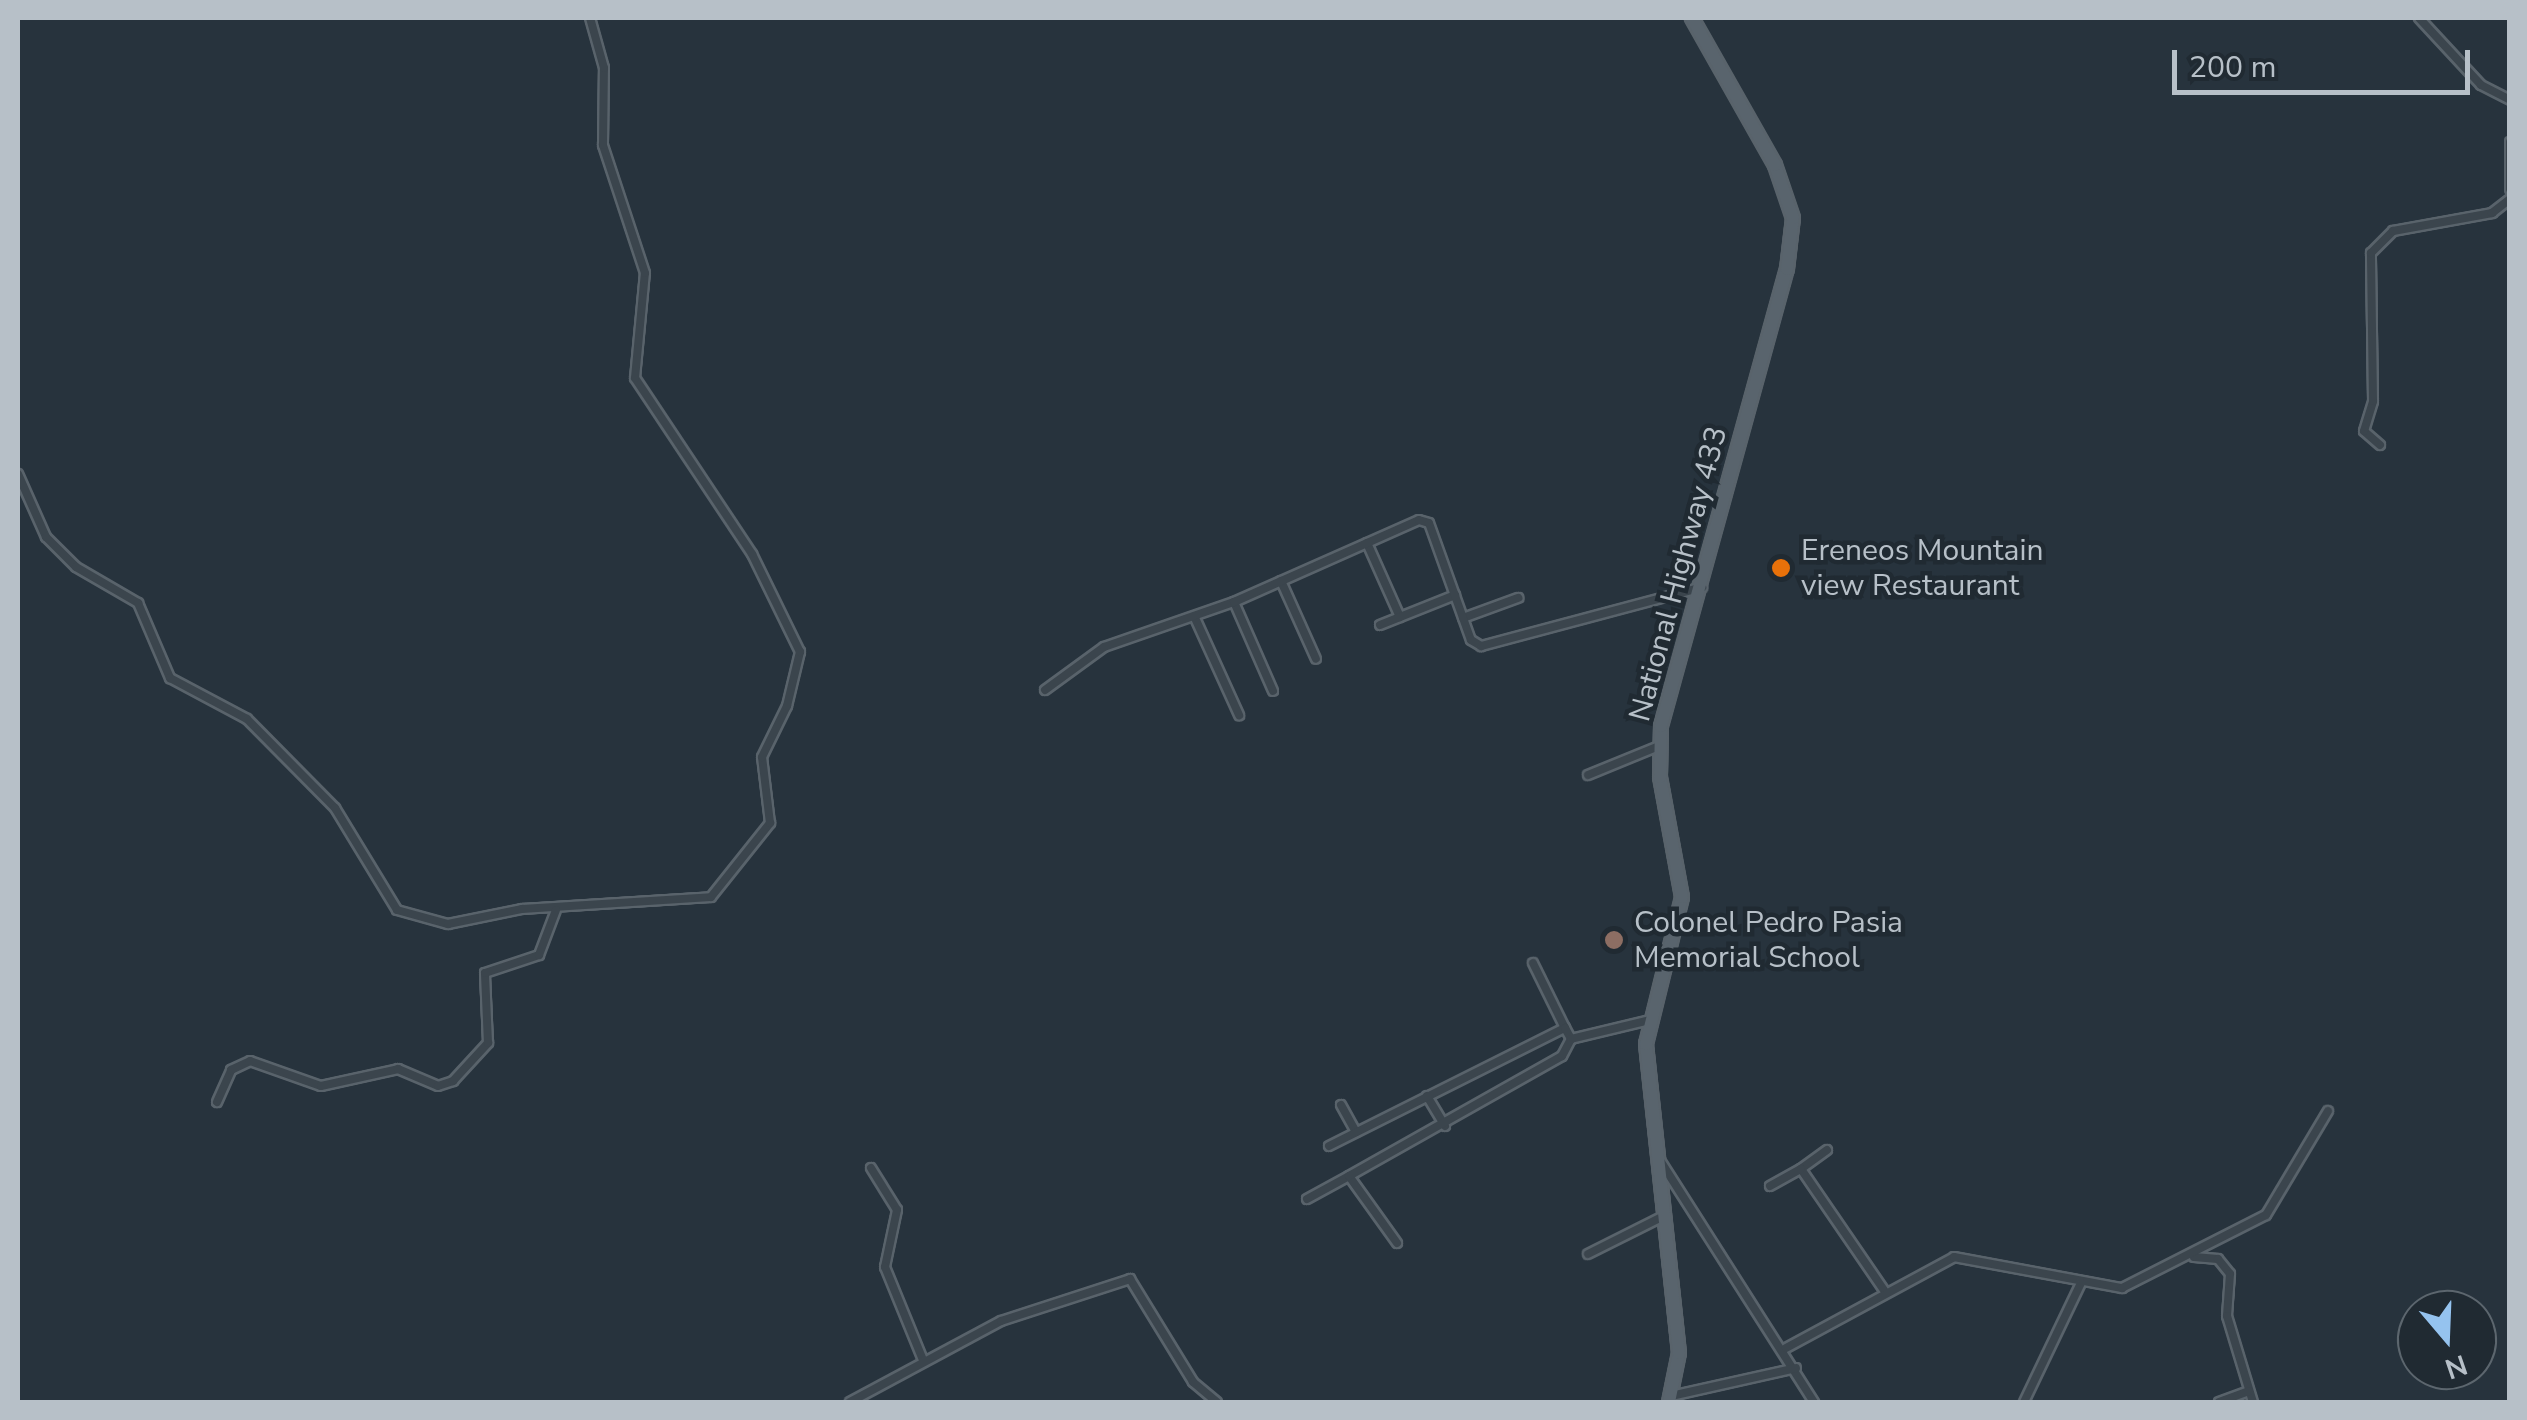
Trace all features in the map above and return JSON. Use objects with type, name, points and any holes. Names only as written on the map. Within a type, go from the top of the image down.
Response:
[{"type":"main road","name":"National Highway 433","points":[[1670,1399],[1679,1354],[1646,1080],[1650,1020],[1682,896],[1658,746],[1787,270],[1793,218],[1775,166],[1692,18]]},
{"type":"street","points":[[18,474],[46,536],[76,568],[138,602],[170,678],[248,719],[335,808],[397,910],[448,924],[711,897],[770,823],[762,758],[800,667],[796,638],[752,554],[635,378],[646,272],[603,145],[604,68],[590,18]]},
{"type":"street","points":[[2419,18],[2481,85],[2510,100]]},
{"type":"street","points":[[2510,142],[2510,189]]},
{"type":"street","points":[[2380,445],[2364,431],[2373,402],[2371,252],[2393,231],[2492,213],[2510,198]]},
{"type":"street","points":[[1045,690],[1104,646],[1195,618],[1426,520],[1463,618],[1481,646],[1703,587]]},
{"type":"street","points":[[1367,543],[1400,617]]},
{"type":"street","points":[[1281,581],[1316,659]]},
{"type":"street","points":[[1380,625],[1454,595]]},
{"type":"street","points":[[1463,618],[1518,598]]},
{"type":"street","points":[[1234,602],[1273,691]]},
{"type":"street","points":[[1195,618],[1239,715]]},
{"type":"street","points":[[1588,775],[1658,746]]},
{"type":"street","points":[[218,1102],[231,1070],[250,1061],[321,1086],[398,1069],[438,1086],[453,1081],[488,1043],[485,973],[539,955],[556,910]]},
{"type":"street","points":[[1532,964],[1571,1039]]},
{"type":"street","points":[[1307,1200],[1445,1126],[1471,1101],[1562,1056],[1571,1039],[1650,1020]]},
{"type":"street","points":[[1329,1146],[1565,1028]]},
{"type":"street","points":[[1427,1096],[1445,1126]]},
{"type":"street","points":[[1341,1105],[1356,1132]]},
{"type":"street","points":[[1786,1348],[1884,1290],[1954,1257],[2081,1284],[2122,1288],[2266,1215],[2328,1111]]},
{"type":"street","points":[[1770,1186],[1828,1150]]},
{"type":"street","points":[[1654,1152],[1786,1348],[1814,1402]]},
{"type":"street","points":[[870,1168],[897,1210],[885,1267],[923,1360]]},
{"type":"street","points":[[1801,1169],[1884,1290]]},
{"type":"street","points":[[1349,1176],[1396,1242]]},
{"type":"street","points":[[1588,1254],[1664,1216]]},
{"type":"street","points":[[2189,1257],[2218,1260],[2230,1274],[2227,1316],[2253,1402]]},
{"type":"street","points":[[850,1402],[1001,1321],[1130,1278],[1194,1382],[1217,1402]]},
{"type":"street","points":[[2024,1402],[2081,1284]]},
{"type":"street","points":[[1670,1399],[1796,1368]]},
{"type":"street","points":[[2220,1402],[2249,1391]]},
{"type":"place","name":"Ereneos Mountain view Restaurant","points":[[1781,568]]},
{"type":"place","name":"Colonel Pedro Pasia Memorial School","points":[[1614,940]]}]
